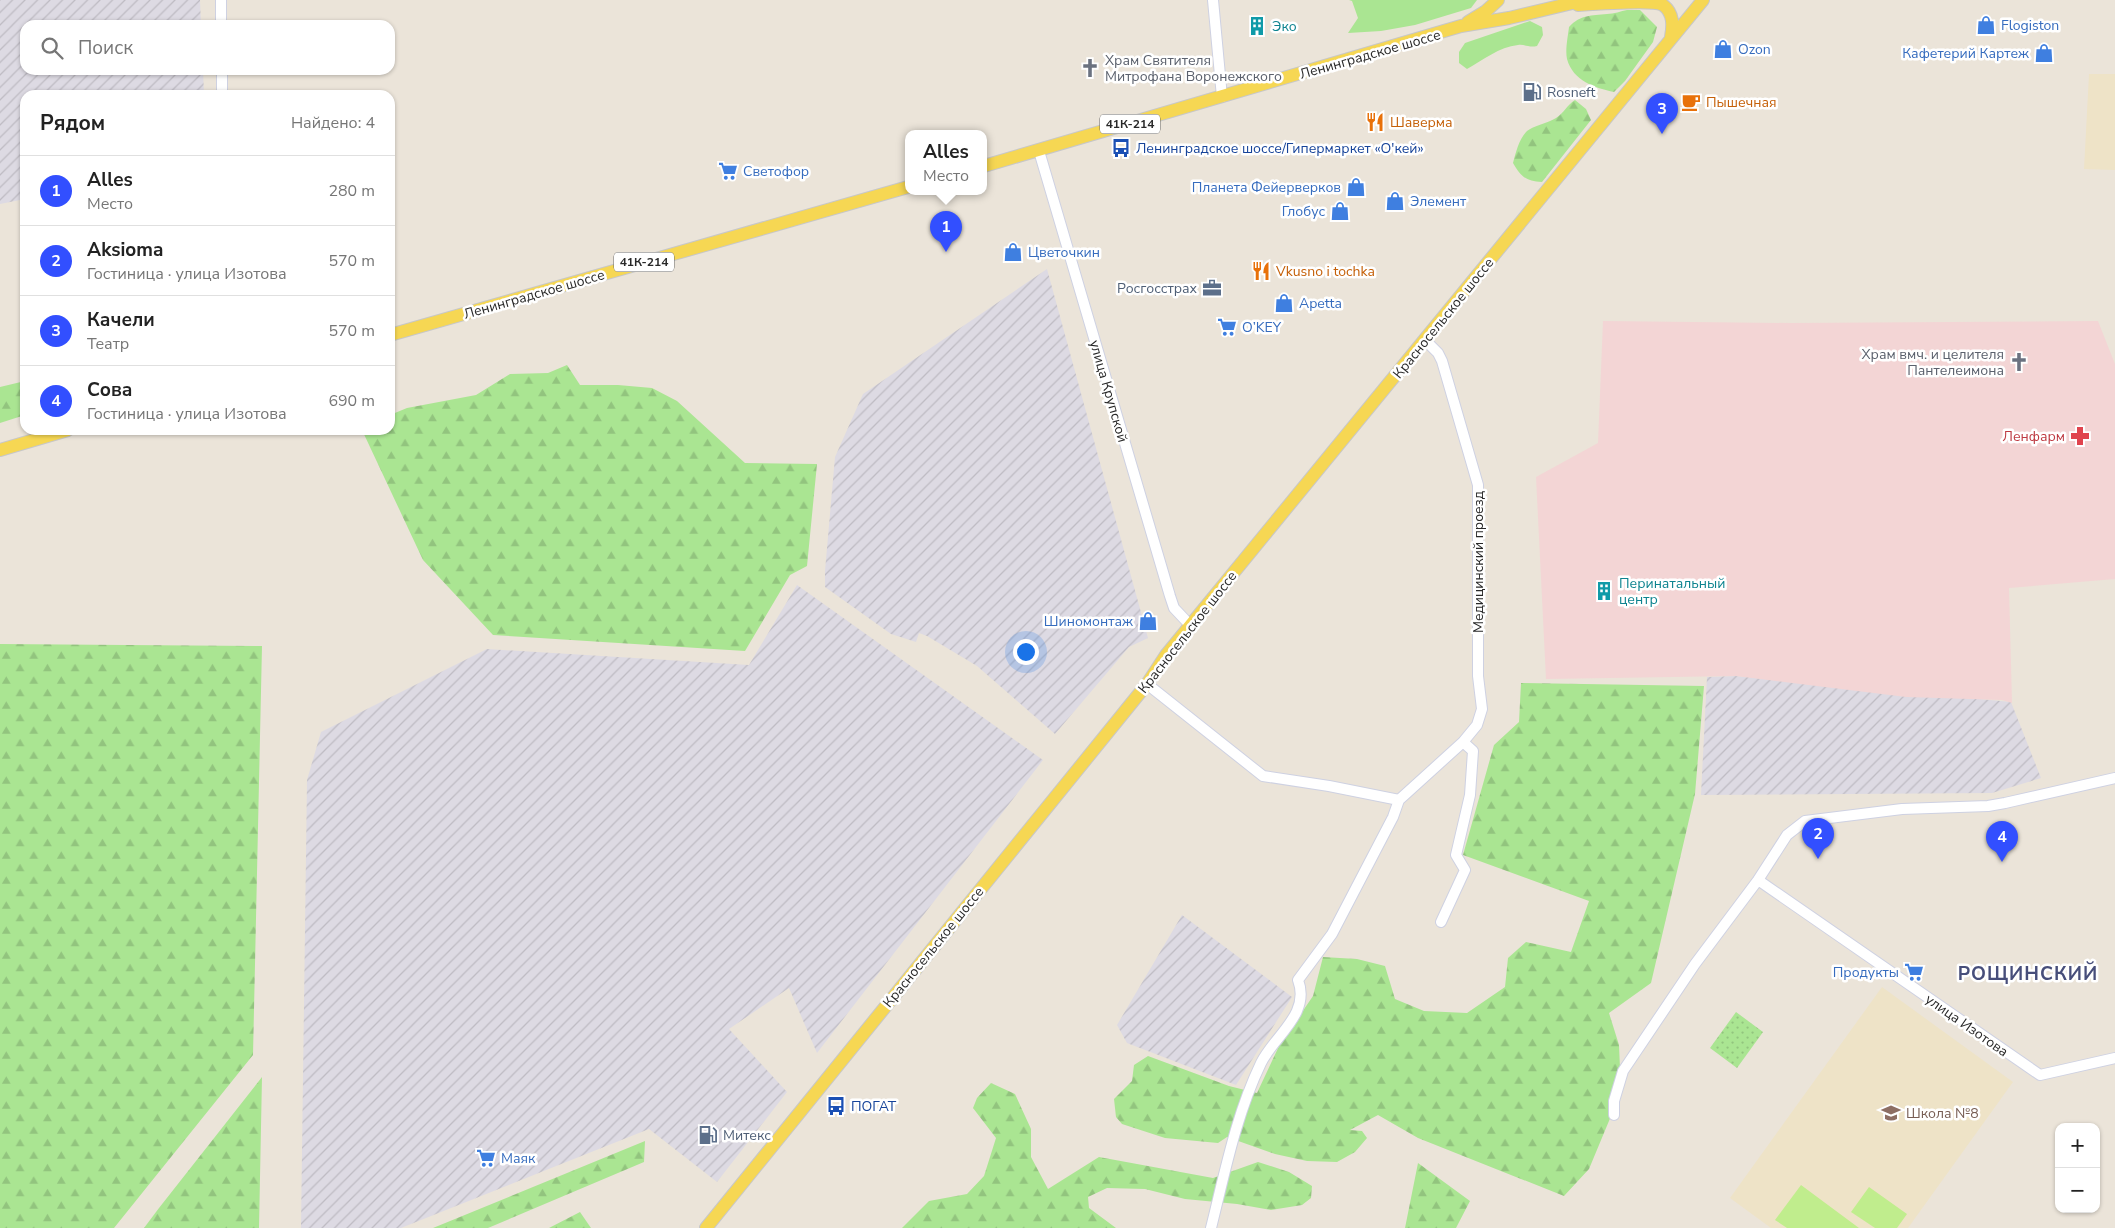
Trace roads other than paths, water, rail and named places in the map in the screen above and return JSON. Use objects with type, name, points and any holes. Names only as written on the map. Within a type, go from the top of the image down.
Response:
[{"type":"main road","points":[[1461,26],[1486,11],[1498,0]]},
{"type":"main road","name":"Ленинградское шоссе","points":[[987,165],[1461,26],[1508,18],[1585,0]]},
{"type":"main road","name":"Красносельское шоссе","points":[[706,1228],[1147,684],[1166,655],[1190,625],[1426,340],[1703,0]]},
{"type":"main road","points":[[1558,5],[1650,2],[1662,4],[1670,12],[1673,24],[1672,37]]},
{"type":"main road","name":"Ленинградское шоссе","points":[[395,334],[905,188]]},
{"type":"main road","points":[[0,450],[51,435]]},
{"type":"street","points":[[221,0],[221,20]]},
{"type":"street","points":[[1213,0],[1222,97]]},
{"type":"street","points":[[222,75],[222,90]]},
{"type":"street","name":"улица Крупской","points":[[1038,151],[1170,596],[1174,608],[1190,625]]},
{"type":"street","name":"Медицинский проезд","points":[[1399,800],[1462,742],[1477,725],[1482,708],[1478,676],[1478,485],[1442,361],[1438,353],[1426,340]]},
{"type":"street","points":[[1147,684],[1263,776],[1399,800],[1393,816],[1332,934],[1298,980],[1301,988],[1298,1012],[1262,1061],[1239,1120],[1211,1228]]},
{"type":"street","points":[[1441,922],[1465,870],[1456,855],[1470,795],[1473,751],[1462,742]]},
{"type":"street","points":[[1614,1115],[1614,1101],[1623,1071],[1695,964],[1758,880],[1787,835],[1805,821],[1902,809],[1988,806],[2115,778]]},
{"type":"street","name":"улица Изотова","points":[[1758,880],[2040,1075],[2115,1058]]},
{"type":"place","name":"Flogiston","points":[[1986,25]]},
{"type":"place","name":"Эко","points":[[1257,26]]},
{"type":"place","name":"Ozon","points":[[1723,49]]},
{"type":"place","name":"Кафетерий Картеж","points":[[2044,53]]},
{"type":"place","name":"Храм Святителя Митрофана Воронежского","points":[[1090,68]]},
{"type":"place","name":"Rosneft","points":[[1532,92]]},
{"type":"place","name":"Пышечная","points":[[1691,102]]},
{"type":"place","name":"Шаверма","points":[[1375,122]]},
{"type":"place","name":"Качели","points":[[1662,134]]},
{"type":"place","name":"Ленинградское шоссе/Гипермаркет «О'кей»","points":[[1121,148]]},
{"type":"place","name":"Светофор","points":[[728,171]]},
{"type":"place","name":"Планета Фейерверков","points":[[1356,187]]},
{"type":"place","name":"Элемент","points":[[1395,201]]},
{"type":"place","name":"Глобус","points":[[1340,211]]},
{"type":"place","name":"Alles","points":[[946,252]]},
{"type":"place","name":"Цветочкин","points":[[1013,252]]},
{"type":"place","name":"Vkusno i tochka","points":[[1261,271]]},
{"type":"place","name":"Росгосстрах","points":[[1212,288]]},
{"type":"place","name":"Apetta","points":[[1284,303]]},
{"type":"place","name":"O’KEY","points":[[1227,327]]},
{"type":"place","name":"Храм вмч. и целителя Пантелеимона","points":[[2019,362]]},
{"type":"place","name":"Ленфарм","points":[[2080,436]]},
{"type":"place","name":"Перинатальный центр","points":[[1604,591]]},
{"type":"place","name":"Шиномонтаж","points":[[1148,621]]},
{"type":"place","name":"Aksioma","points":[[1818,859]]},
{"type":"place","name":"Сова","points":[[2002,862]]},
{"type":"place","name":"Продукты","points":[[1914,972]]},
{"type":"place","name":"ПОГАТ","points":[[836,1106]]},
{"type":"place","name":"Школа №8","points":[[1891,1113]]},
{"type":"place","name":"Митекс","points":[[708,1135]]},
{"type":"place","name":"Маяк","points":[[486,1158]]},
{"type":"district","name":"РОЩИНСКИЙ","points":[[2028,973]]}]
